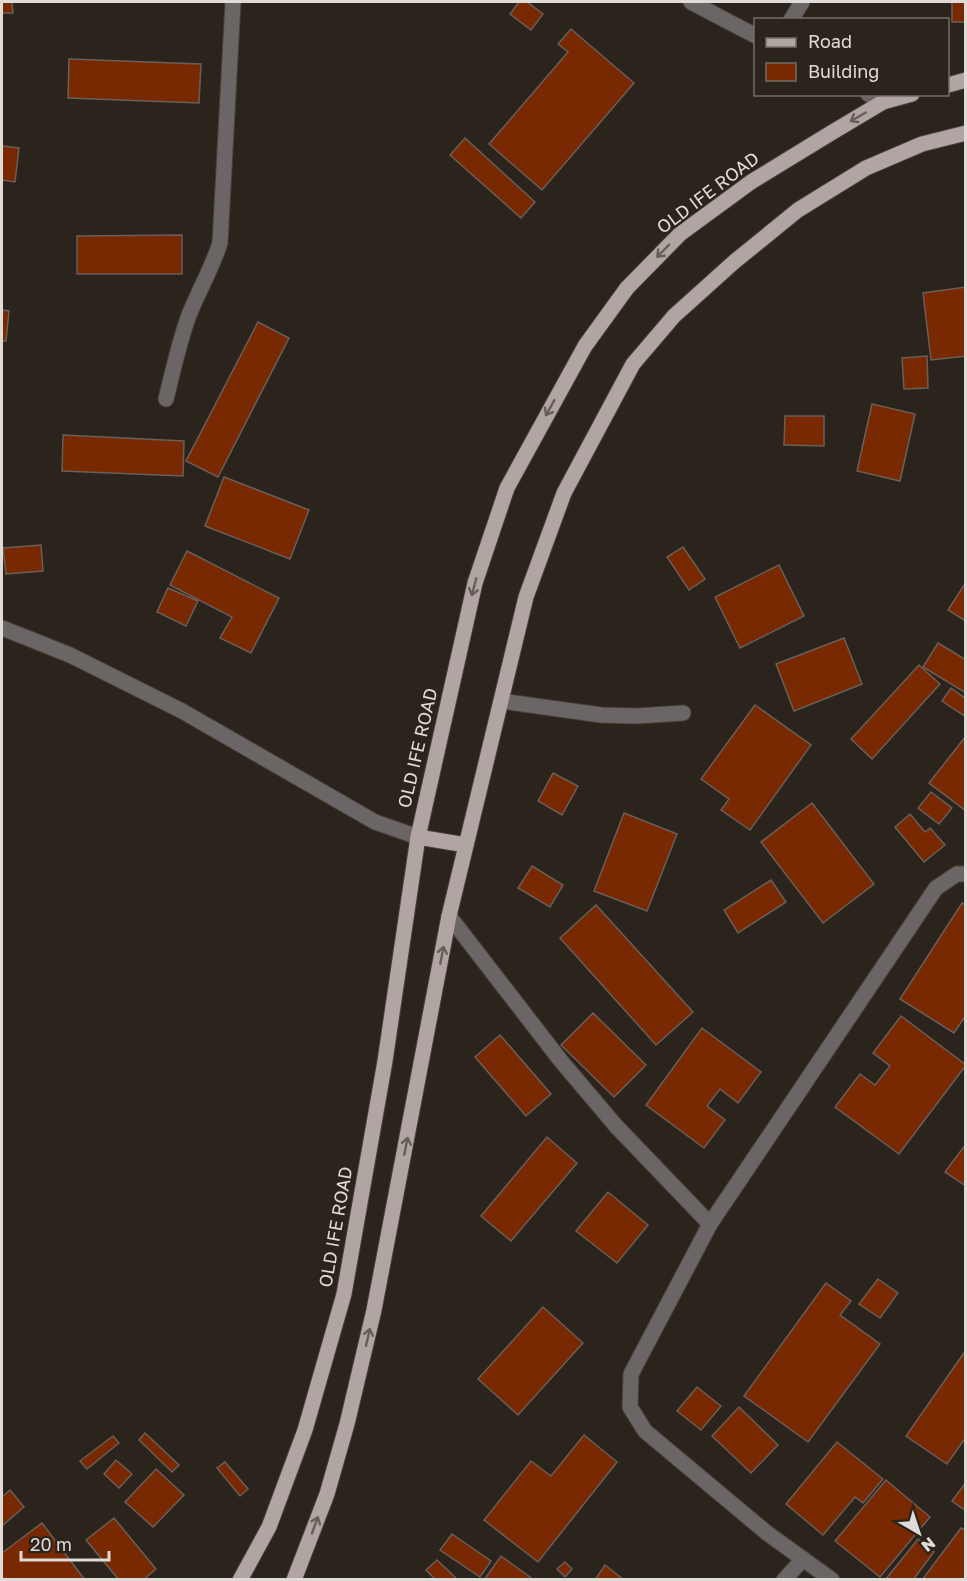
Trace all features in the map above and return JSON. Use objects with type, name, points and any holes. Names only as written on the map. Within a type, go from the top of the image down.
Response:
[{"type":"main road","points":[[949,85],[966,80]]},
{"type":"main road","name":"OLD IFE ROAD","points":[[240,1580],[269,1527],[305,1430],[344,1294],[385,1061],[418,837],[475,583],[507,488],[585,346],[627,288],[680,234],[751,182],[883,102],[905,96]]},
{"type":"main road","points":[[298,1577],[327,1494],[374,1311],[449,916],[526,597],[564,493],[633,364],[674,316],[734,262],[798,210],[866,168],[922,144],[966,134]]},
{"type":"main road","points":[[418,837],[466,845]]},
{"type":"street","points":[[166,399],[190,313],[213,267],[220,243],[233,2]]},
{"type":"street","points":[[691,2],[754,35]]},
{"type":"street","points":[[792,18],[802,2]]},
{"type":"street","points":[[872,96],[883,102]]},
{"type":"street","points":[[2,628],[70,655],[182,711],[375,822],[418,837]]},
{"type":"street","points":[[501,701],[601,715],[636,716],[683,713]]},
{"type":"street","points":[[832,1580],[767,1533],[645,1431],[630,1407],[631,1374],[710,1224],[936,888],[957,874],[966,874]]},
{"type":"street","points":[[449,916],[616,1126],[710,1224]]},
{"type":"street","points":[[784,1580],[803,1559]]},
{"type":"building","points":[[2,2],[12,2],[13,13],[2,13]]},
{"type":"building","points":[[519,2],[527,2],[543,14],[531,30],[510,14]]},
{"type":"building","points":[[952,2],[966,2],[966,22],[952,22]]},
{"type":"building","points":[[571,29],[634,83],[542,190],[489,144],[568,52],[558,44]]},
{"type":"building","points":[[69,59],[201,64],[199,103],[68,98]]},
{"type":"building","points":[[465,138],[535,202],[521,218],[450,155]]},
{"type":"building","points":[[2,146],[19,148],[15,182],[2,180]]},
{"type":"building","points":[[182,235],[182,274],[77,274],[77,236]]},
{"type":"building","points":[[966,287],[966,356],[931,360],[923,293]]},
{"type":"building","points":[[2,310],[9,311],[6,341],[2,341]]},
{"type":"building","points":[[258,322],[289,338],[218,477],[186,461]]},
{"type":"building","points":[[927,356],[928,388],[904,389],[902,358]]},
{"type":"building","points":[[872,404],[915,414],[900,481],[857,471]]},
{"type":"building","points":[[785,416],[824,416],[824,446],[784,445]]},
{"type":"building","points":[[63,435],[184,441],[183,476],[62,471]]},
{"type":"building","points":[[224,477],[309,510],[290,559],[205,526]]},
{"type":"building","points":[[41,545],[43,571],[6,574],[3,548]]},
{"type":"building","points":[[683,547],[705,579],[689,590],[667,557]]},
{"type":"building","points":[[187,551],[279,598],[251,653],[220,638],[232,617],[170,585]]},
{"type":"building","points":[[779,565],[804,616],[740,648],[715,597]]},
{"type":"building","points":[[966,582],[966,617],[964,620],[948,610]]},
{"type":"building","points":[[168,588],[198,601],[186,626],[157,612]]},
{"type":"building","points":[[844,638],[862,684],[794,711],[776,664]]},
{"type":"building","points":[[938,643],[966,660],[966,693],[923,667]]},
{"type":"building","points":[[919,665],[940,684],[872,759],[851,739]]},
{"type":"building","points":[[951,688],[966,699],[966,717],[942,701]]},
{"type":"building","points":[[755,705],[811,745],[750,830],[721,810],[729,799],[701,779]]},
{"type":"building","points":[[966,736],[966,811],[929,783]]},
{"type":"building","points":[[553,773],[578,786],[562,815],[538,801]]},
{"type":"building","points":[[931,792],[952,808],[939,824],[918,808]]},
{"type":"building","points":[[812,803],[874,884],[823,923],[761,842]]},
{"type":"building","points":[[624,813],[677,834],[647,911],[594,891]]},
{"type":"building","points":[[910,814],[925,832],[930,828],[945,845],[924,862],[895,827]]},
{"type":"building","points":[[532,866],[563,885],[550,907],[518,888]]},
{"type":"building","points":[[771,880],[786,902],[738,933],[724,910]]},
{"type":"building","points":[[962,903],[966,905],[966,1015],[954,1033],[900,999]]},
{"type":"building","points":[[596,905],[693,1012],[656,1045],[560,938]]},
{"type":"building","points":[[593,1013],[646,1065],[614,1097],[561,1045]]},
{"type":"building","points":[[901,1016],[966,1065],[899,1154],[835,1107],[860,1074],[875,1085],[890,1066],[873,1053]]},
{"type":"building","points":[[702,1028],[761,1072],[738,1103],[720,1089],[707,1106],[725,1120],[704,1148],[646,1105]]},
{"type":"building","points":[[500,1035],[551,1094],[526,1116],[475,1057]]},
{"type":"building","points":[[547,1137],[577,1163],[511,1241],[481,1216]]},
{"type":"building","points":[[966,1144],[966,1186],[945,1172]]},
{"type":"building","points":[[608,1192],[648,1225],[617,1263],[576,1231]]},
{"type":"building","points":[[878,1279],[898,1293],[880,1318],[859,1304]]},
{"type":"building","points":[[826,1283],[851,1301],[840,1315],[880,1344],[808,1442],[744,1396]]},
{"type":"building","points":[[543,1307],[583,1343],[518,1415],[478,1379]]},
{"type":"building","points":[[966,1350],[966,1437],[947,1464],[906,1436]]},
{"type":"building","points":[[697,1387],[721,1406],[701,1430],[677,1411]]},
{"type":"building","points":[[739,1407],[778,1445],[751,1473],[712,1436]]},
{"type":"building","points":[[145,1433],[179,1465],[172,1472],[139,1440]]},
{"type":"building","points":[[584,1435],[617,1462],[538,1562],[484,1520],[531,1461],[551,1476]]},
{"type":"building","points":[[113,1436],[119,1443],[87,1469],[80,1461]]},
{"type":"building","points":[[837,1442],[883,1479],[863,1503],[855,1497],[823,1535],[786,1504]]},
{"type":"building","points":[[116,1460],[132,1474],[119,1488],[104,1474]]},
{"type":"building","points":[[225,1462],[248,1489],[240,1496],[217,1468]]},
{"type":"building","points":[[156,1469],[184,1495],[153,1527],[125,1502]]},
{"type":"building","points":[[886,1480],[930,1517],[880,1577],[835,1541]]},
{"type":"building","points":[[966,1482],[966,1511],[952,1501]]},
{"type":"building","points":[[10,1490],[24,1507],[2,1526],[2,1497]]},
{"type":"building","points":[[114,1518],[156,1569],[143,1580],[119,1580],[86,1540]]},
{"type":"building","points":[[42,1523],[85,1580],[2,1580],[2,1553]]},
{"type":"building","points":[[961,1528],[966,1531],[966,1580],[922,1580]]},
{"type":"building","points":[[452,1534],[491,1561],[480,1577],[440,1550]]},
{"type":"building","points":[[918,1539],[934,1552],[913,1580],[885,1580]]},
{"type":"building","points":[[501,1556],[534,1580],[484,1580]]},
{"type":"building","points":[[437,1560],[458,1580],[436,1580],[426,1570]]},
{"type":"building","points":[[565,1562],[572,1569],[565,1577],[557,1569]]},
{"type":"building","points":[[605,1565],[624,1580],[595,1580]]}]
